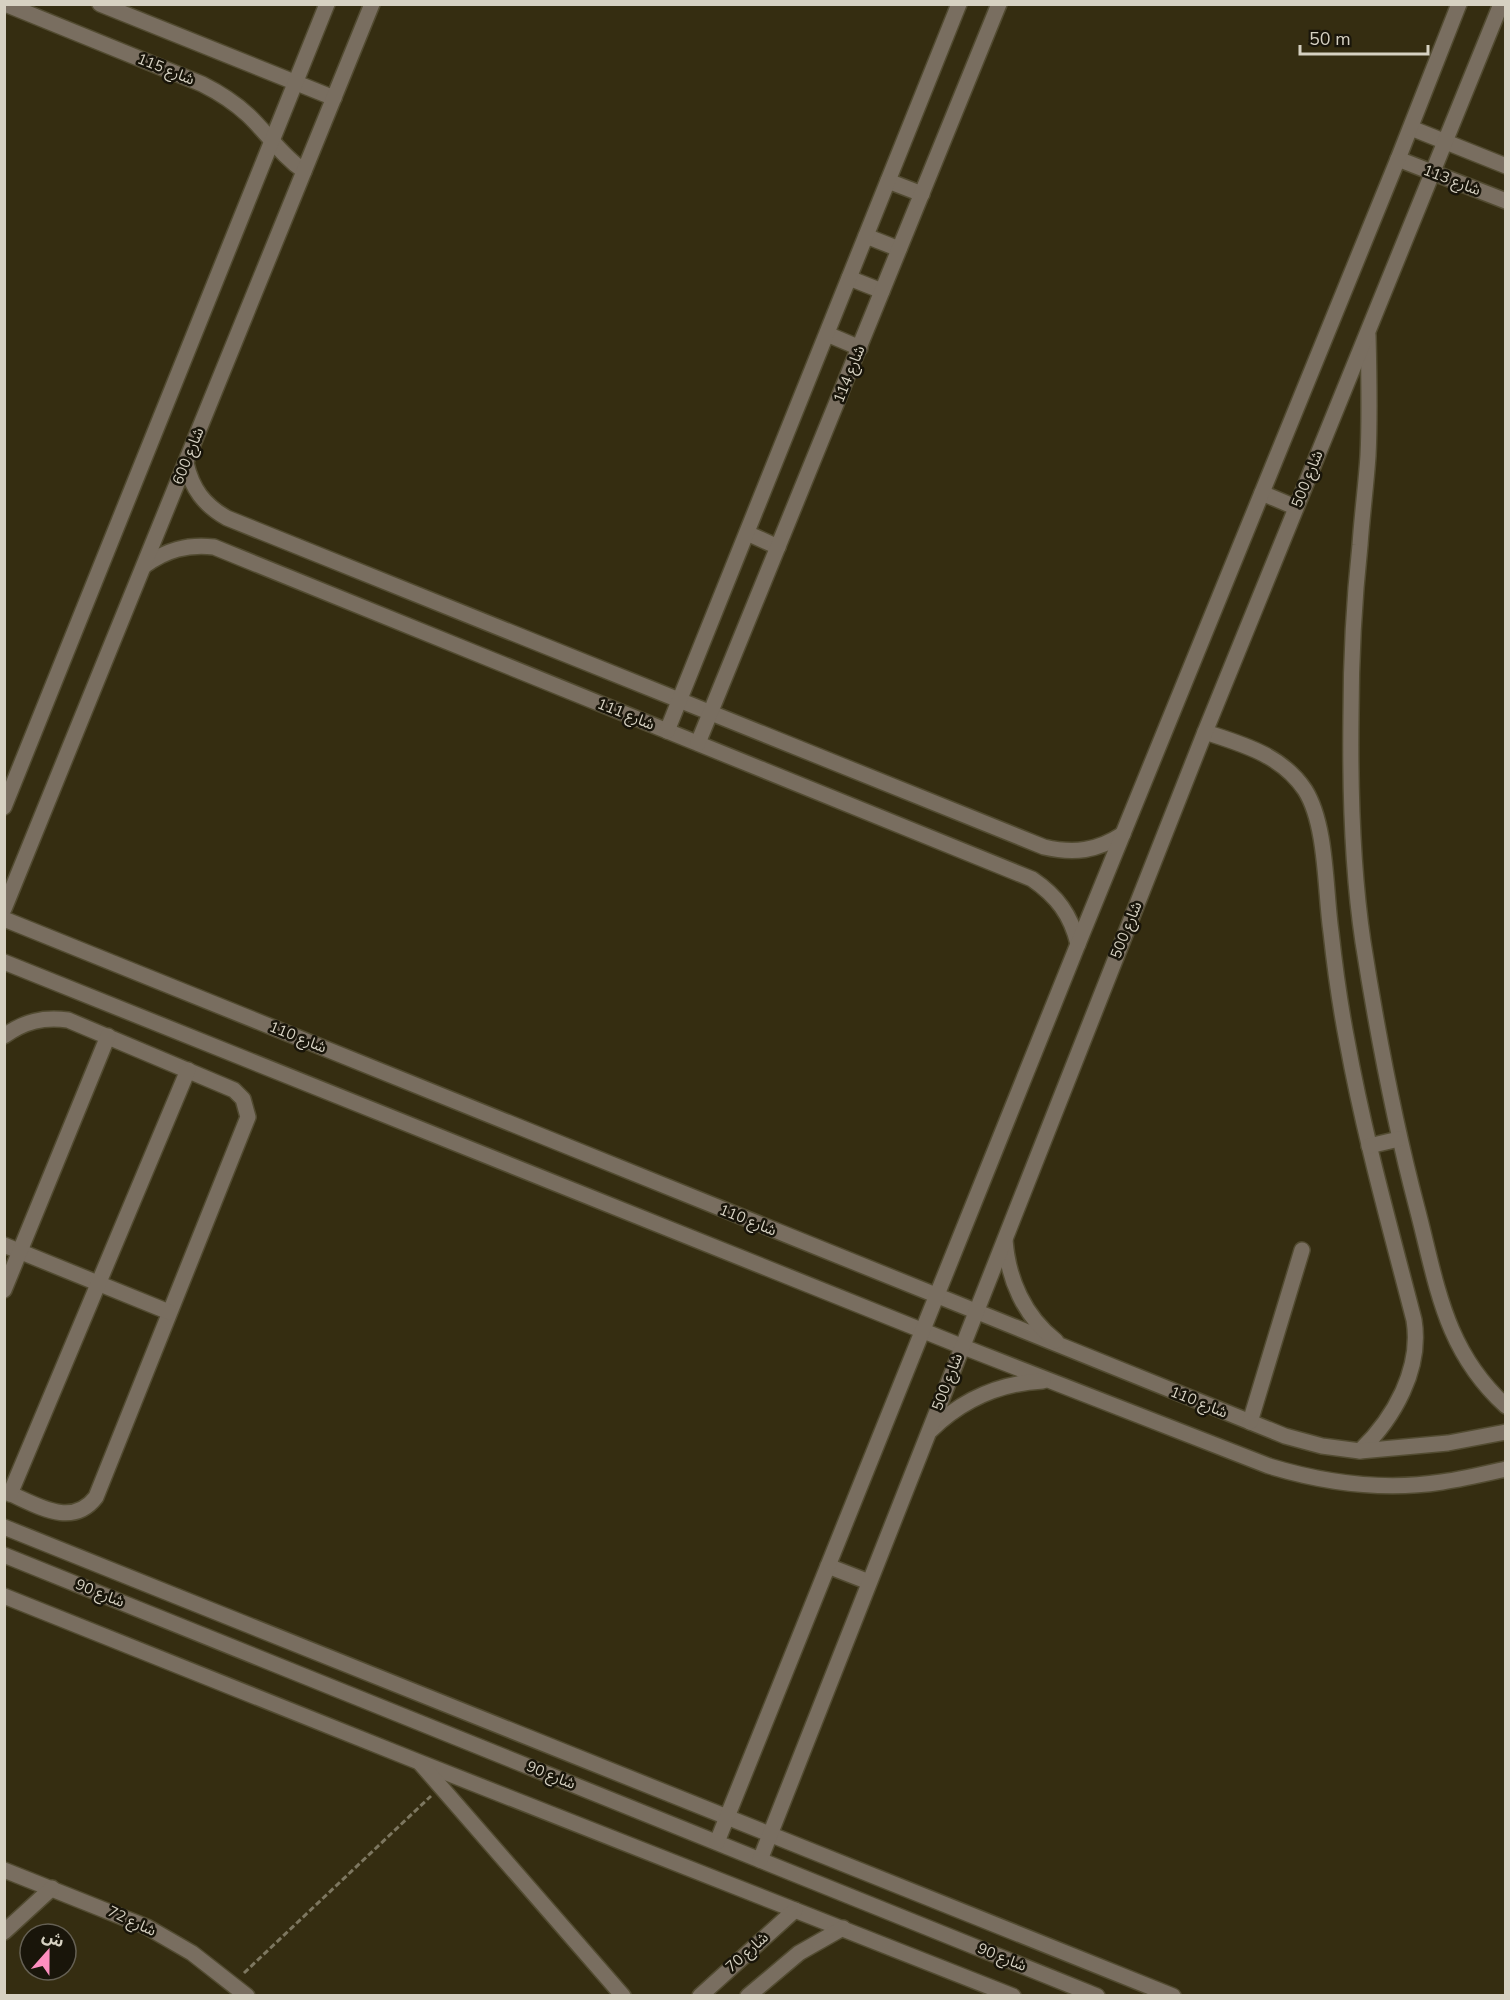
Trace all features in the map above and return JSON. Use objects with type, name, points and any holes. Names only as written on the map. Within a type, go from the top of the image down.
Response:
[{"type":"street","name":"شارع 115","points":[[5,4],[218,92],[240,109],[281,153],[304,171]]},
{"type":"street","points":[[100,4],[334,98]]},
{"type":"street","points":[[4,807],[327,4]]},
{"type":"street","name":"شارع 600","points":[[4,909],[372,4]]},
{"type":"street","points":[[668,731],[959,4]]},
{"type":"street","name":"شارع 114","points":[[698,743],[999,4]]},
{"type":"street","points":[[717,1842],[1078,944],[1411,128],[1459,4]]},
{"type":"street","name":"شارع 500","points":[[760,1860],[1204,732],[1501,4]]},
{"type":"street","points":[[1411,128],[1506,166]]},
{"type":"street","name":"شارع 113","points":[[1398,159],[1506,201]]},
{"type":"street","points":[[888,181],[922,194]]},
{"type":"street","points":[[866,236],[899,249]]},
{"type":"street","points":[[849,278],[882,291]]},
{"type":"street","points":[[1368,330],[1368,460],[1359,546],[1352,658],[1351,726],[1353,816],[1363,941],[1399,1139],[1450,1329],[1467,1363],[1506,1406]]},
{"type":"street","points":[[827,334],[860,348]]},
{"type":"street","points":[[186,463],[195,490],[215,511],[227,518],[1044,847],[1077,852],[1094,849],[1123,834]]},
{"type":"street","points":[[1262,493],[1295,507]]},
{"type":"street","points":[[747,533],[778,547]]},
{"type":"street","name":"شارع 111","points":[[144,566],[163,554],[184,547],[214,547],[1032,879],[1058,900],[1071,921],[1078,944]]},
{"type":"street","points":[[1204,732],[1242,744],[1276,761],[1298,782],[1314,806],[1320,825],[1330,933],[1357,1093],[1417,1337],[1413,1359],[1398,1400],[1374,1437],[1359,1451]]},
{"type":"street","name":"شارع 110","points":[[4,918],[1285,1436],[1359,1451],[1448,1443],[1506,1432]]},
{"type":"street","points":[[4,962],[1236,1455],[1314,1478],[1336,1483],[1371,1486],[1406,1486],[1441,1482],[1506,1470]]},
{"type":"street","points":[[4,1036],[33,1020],[50,1018],[68,1020],[188,1070],[239,1094],[246,1104],[248,1117],[98,1490],[91,1503],[80,1511],[66,1514],[8,1492],[188,1070]]},
{"type":"street","points":[[4,1290],[108,1036]]},
{"type":"street","points":[[1369,1146],[1399,1139]]},
{"type":"street","points":[[1005,1236],[1009,1270],[1022,1301],[1041,1327],[1065,1348]]},
{"type":"street","points":[[4,1245],[169,1312]]},
{"type":"street","points":[[1250,1422],[1302,1250]]},
{"type":"street","points":[[927,1434],[943,1418],[982,1394],[1003,1386],[1049,1381]]},
{"type":"street","points":[[4,1527],[1173,1995]]},
{"type":"street","name":"شارع 90","points":[[4,1555],[1097,1995]]},
{"type":"street","points":[[828,1566],[869,1582]]},
{"type":"street","points":[[4,1596],[1013,1995]]},
{"type":"street","points":[[419,1762],[623,1995]]},
{"type":"street","name":"شارع 72","points":[[4,1870],[147,1927],[192,1953],[247,1995]]},
{"type":"street","points":[[4,1932],[52,1888]]},
{"type":"street","name":"شارع 70","points":[[700,1995],[795,1910]]},
{"type":"street","points":[[748,1995],[798,1953],[843,1928]]},
{"type":"path","points":[[233,1983],[441,1787]]}]
